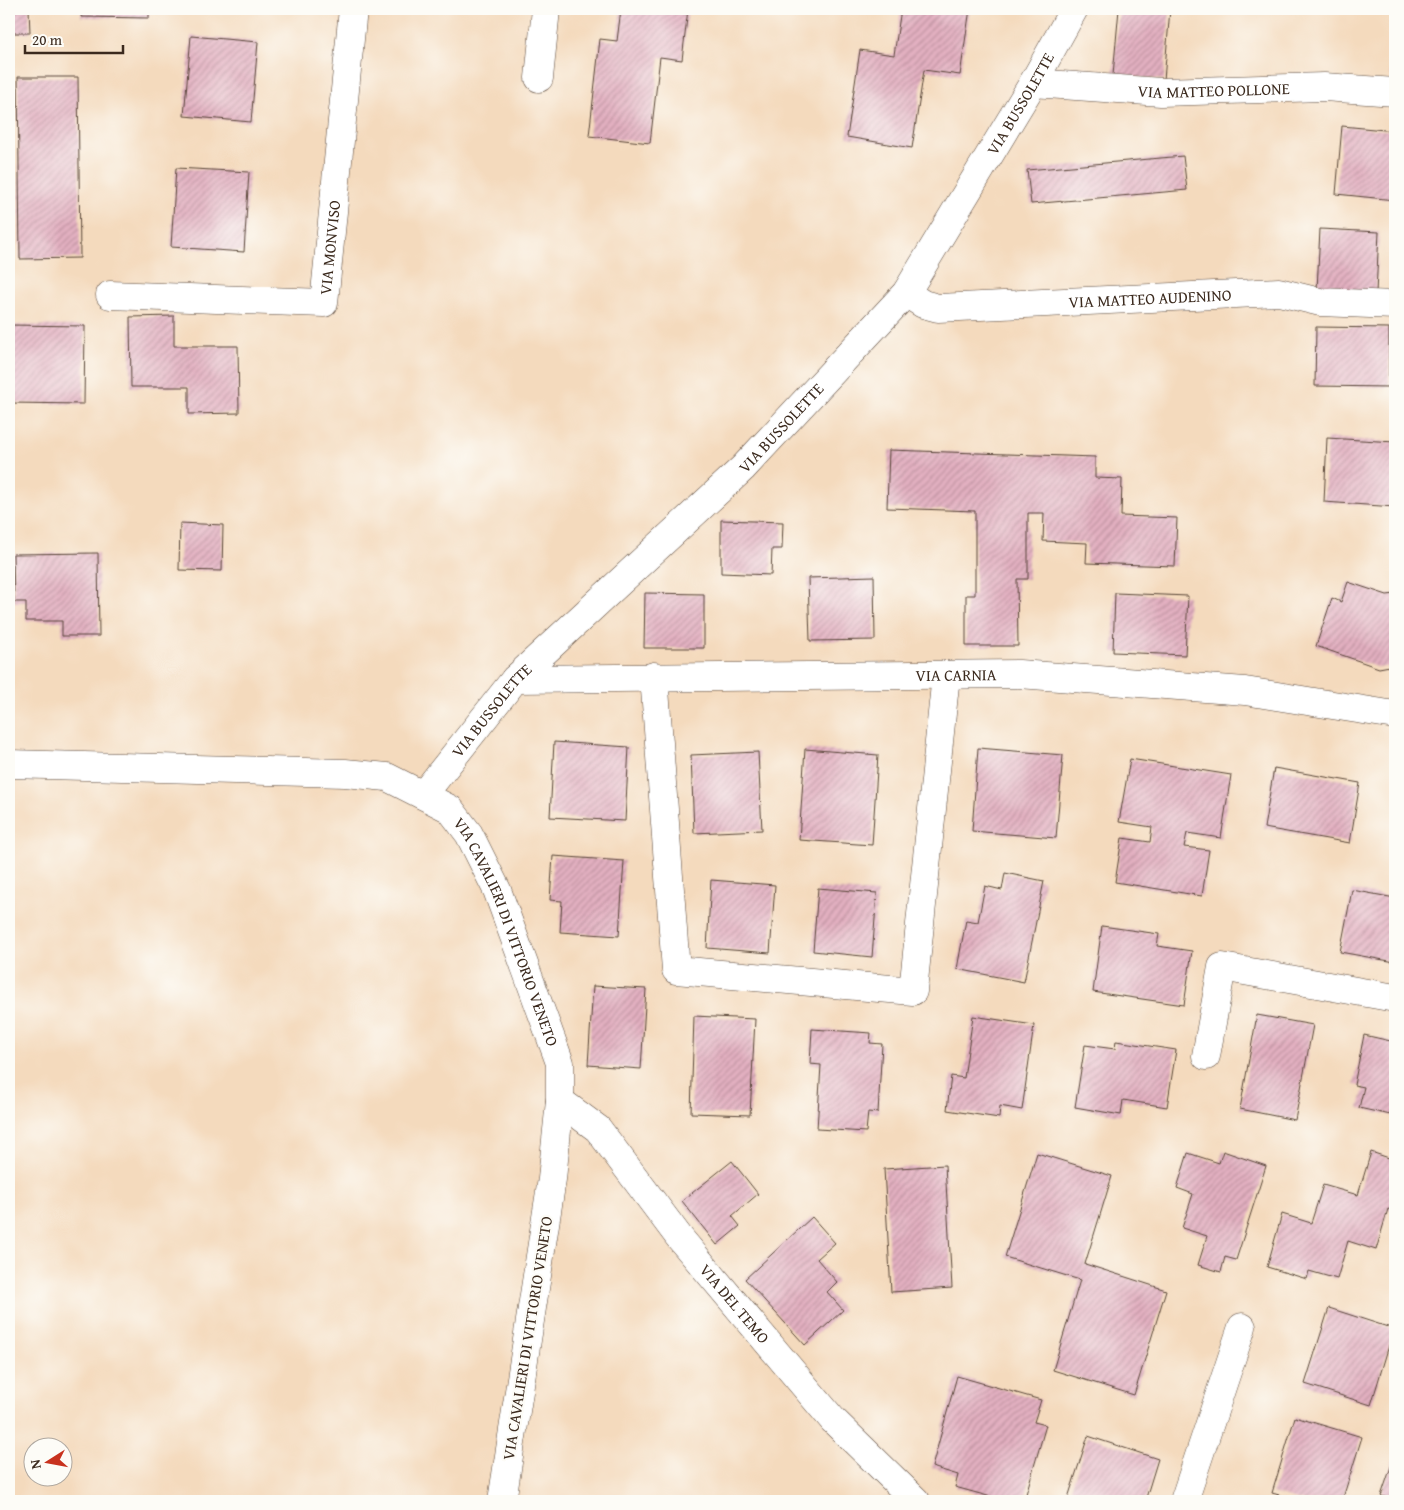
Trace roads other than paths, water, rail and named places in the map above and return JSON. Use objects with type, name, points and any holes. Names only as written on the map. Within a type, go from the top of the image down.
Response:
[{"type":"street","name":"VIA MONVISO","points":[[110,295],[324,302],[353,9]]},
{"type":"street","points":[[539,78],[546,9]]},
{"type":"street","name":"VIA BUSSOLETTE","points":[[423,795],[515,679],[743,468],[906,293],[1033,83],[1074,9]]},
{"type":"street","name":"VIA MATTEO POLLONE","points":[[1033,83],[1161,92],[1324,87],[1395,92]]},
{"type":"street","name":"VIA MATTEO AUDENINO","points":[[906,293],[923,304],[938,308],[1279,292],[1320,302],[1395,305]]},
{"type":"street","points":[[654,676],[676,970],[912,991],[946,674]]},
{"type":"street","name":"VIA CARNIA","points":[[515,679],[654,676],[1019,674],[1245,691],[1395,715]]},
{"type":"street","name":"VIA CAVALIERI DI VITTORIO VENETO","points":[[9,764],[345,773],[387,777],[450,809],[469,834],[497,890],[560,1063],[560,1101],[552,1179],[502,1501]]},
{"type":"street","points":[[1206,1056],[1222,967],[1395,998]]},
{"type":"street","name":"VIA DEL TEMO","points":[[560,1101],[598,1129],[679,1237],[833,1420],[916,1501]]},
{"type":"street","points":[[1184,1501],[1242,1327]]}]
